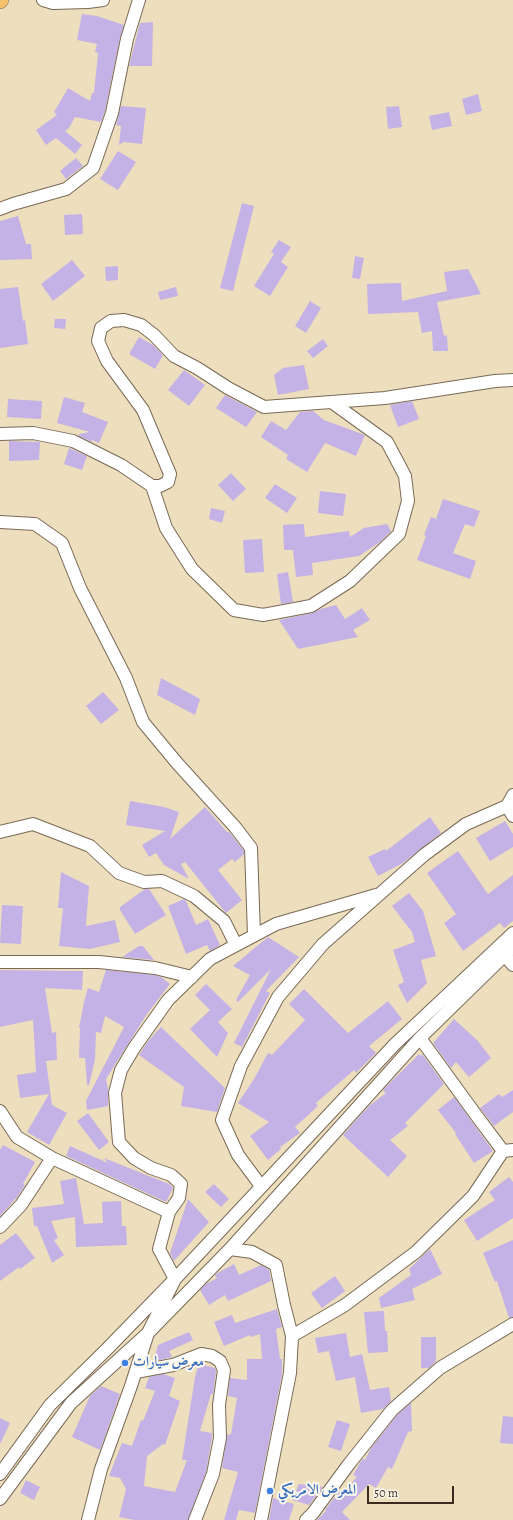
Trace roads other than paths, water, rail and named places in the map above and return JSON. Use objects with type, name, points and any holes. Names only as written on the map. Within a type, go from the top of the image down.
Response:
[{"type":"street","points":[[43,0],[53,3],[103,0]]},
{"type":"street","points":[[0,209],[12,204],[66,189],[93,168],[112,113],[127,39],[139,0]]},
{"type":"street","points":[[0,434],[33,433],[73,441],[121,465],[152,486],[160,486],[168,482],[170,474],[143,410],[107,360],[98,341],[101,328],[111,321],[124,320],[141,324],[174,356],[197,368],[228,388],[264,407],[385,398],[496,381],[513,380]]},
{"type":"street","points":[[152,486],[166,528],[192,569],[234,610],[263,616],[311,606],[350,581],[399,534],[408,501],[405,476],[387,442],[333,403]]},
{"type":"street","points":[[0,522],[35,524],[62,543],[80,588],[126,678],[143,722],[176,763],[235,827],[251,848],[254,935]]},
{"type":"street","points":[[261,1186],[238,1155],[222,1120],[241,1066],[278,997],[323,944],[424,855],[466,824],[510,811],[513,795]]},
{"type":"street","points":[[0,832],[33,824],[90,846],[119,873],[144,882],[162,881],[194,896],[224,921],[236,945]]},
{"type":"street","points":[[175,1279],[159,1249],[169,1212],[179,1198],[181,1184],[172,1174],[151,1168],[134,1158],[119,1142],[115,1093],[122,1070],[134,1048],[168,1000],[210,960],[276,924],[380,894]]},
{"type":"street","points":[[0,1474],[50,1405],[175,1279],[395,1044],[513,933]]},
{"type":"street","points":[[0,1499],[71,1403],[148,1332],[230,1248],[420,1038],[508,951],[513,965]]},
{"type":"street","points":[[0,962],[99,962],[155,968],[192,977]]},
{"type":"street","points":[[292,1336],[345,1305],[416,1252],[473,1196],[508,1150],[476,1115],[420,1038]]},
{"type":"street","points":[[0,1111],[17,1137],[52,1158],[169,1212]]},
{"type":"street","points":[[0,1227],[21,1205],[52,1158]]},
{"type":"street","points":[[230,1248],[252,1252],[276,1266],[292,1336],[290,1373],[262,1520]]},
{"type":"street","points":[[88,1520],[101,1469],[136,1372],[148,1332],[175,1279]]},
{"type":"street","points":[[306,1520],[313,1513],[349,1464],[392,1410],[440,1368],[513,1324]]},
{"type":"street","points":[[136,1372],[173,1365],[201,1354],[212,1356],[220,1361],[224,1370],[219,1405],[220,1438],[213,1474],[195,1520]]},
{"type":"place","name":"معرض سيارات","points":[[125,1363]]},
{"type":"place","name":"المعرض الامريكي","points":[[270,1491]]}]
